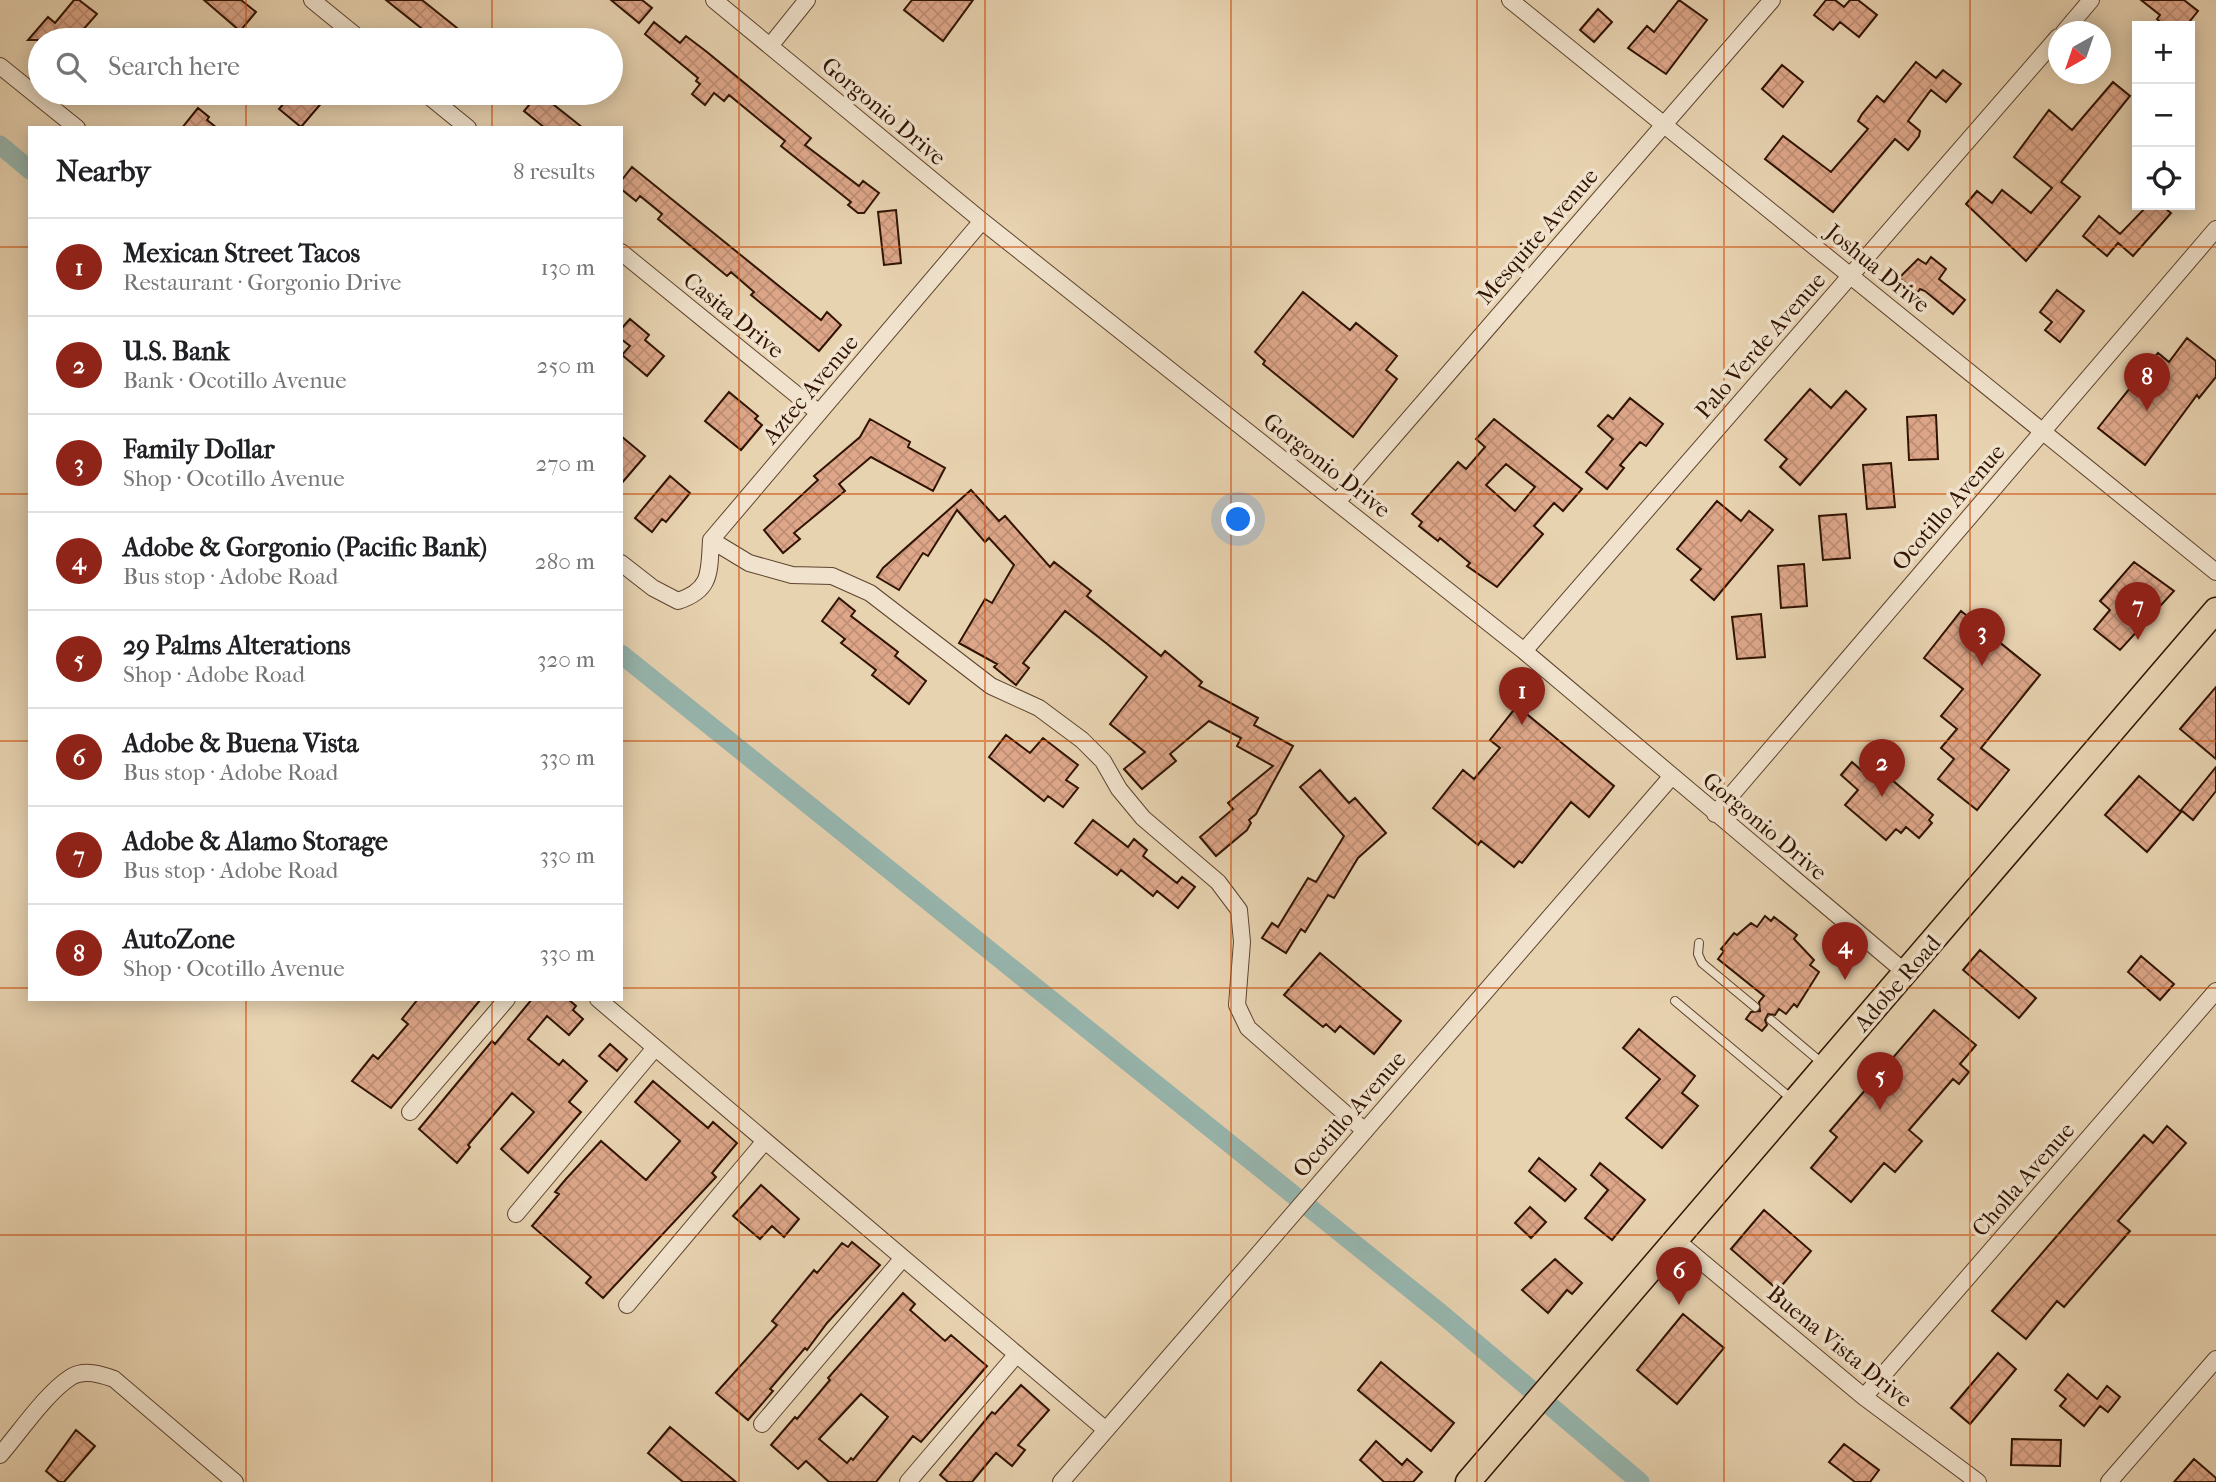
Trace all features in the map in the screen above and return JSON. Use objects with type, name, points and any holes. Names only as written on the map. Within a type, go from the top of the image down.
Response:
[{"type":"main road","name":"Adobe Road","points":[[1468,1482],[2216,610]]},
{"type":"street","points":[[312,0],[346,28]]},
{"type":"street","name":"Gorgonio Drive","points":[[714,0],[982,221],[1524,651],[1906,973]]},
{"type":"street","points":[[770,46],[807,0]]},
{"type":"street","name":"Joshua Drive","points":[[1510,0],[2216,572]]},
{"type":"street","name":"Mesquite Avenue","points":[[1337,502],[1772,0]]},
{"type":"street","points":[[2073,21],[2091,0]]},
{"type":"street","name":"Palo Verde Avenue","points":[[1524,651],[2048,50]]},
{"type":"street","points":[[0,66],[28,89]]},
{"type":"street","points":[[48,105],[75,126]]},
{"type":"street","points":[[440,105],[466,126]]},
{"type":"street","name":"Aztec Avenue","points":[[712,540],[982,221]]},
{"type":"street","name":"Ocotillo Avenue","points":[[1715,814],[2216,229]]},
{"type":"street","name":"Casita Drive","points":[[623,254],[819,414]]},
{"type":"street","points":[[623,565],[653,588],[678,601],[695,596],[709,578],[712,540],[749,562],[792,575],[832,576],[870,593],[991,686],[1039,708],[1082,740],[1103,761],[1119,789],[1143,818],[1218,882],[1239,910],[1242,942],[1237,1005],[1248,1028],[1280,1059],[1365,1131]]},
{"type":"street","name":"Ocotillo Avenue","points":[[1061,1482],[1672,776]]},
{"type":"street","name":"Cholla Avenue","points":[[1864,1397],[2216,992]]},
{"type":"street","points":[[410,1112],[505,1001]]},
{"type":"street","points":[[600,1001],[1106,1430]]},
{"type":"street","points":[[516,1214],[655,1048]]},
{"type":"street","points":[[627,1305],[765,1141]]},
{"type":"street","name":"Buena Vista Drive","points":[[1676,1241],[1864,1397],[1978,1482]]},
{"type":"street","points":[[762,1424],[902,1258]]},
{"type":"street","points":[[908,1482],[1017,1354]]},
{"type":"street","points":[[2109,1482],[2216,1359]]},
{"type":"street","points":[[0,1455],[64,1383],[73,1376],[90,1373],[114,1379],[235,1482]]},
{"type":"lane","points":[[1699,943],[1698,954],[1702,963],[1755,1007]]},
{"type":"lane","points":[[1675,1001],[1795,1102]]},
{"type":"lane","points":[[1771,1020],[1826,1066]]},
{"type":"building","points":[[74,0],[79,0],[97,14],[85,28],[38,28],[48,17],[55,23]]},
{"type":"building","points":[[204,0],[241,0],[256,12],[243,28],[237,28]]},
{"type":"building","points":[[386,0],[422,0],[457,28],[421,28]]},
{"type":"building","points":[[611,0],[642,0],[652,8],[639,23]]},
{"type":"building","points":[[912,0],[973,0],[943,41],[904,10]]},
{"type":"building","points":[[1679,0],[1707,20],[1666,74],[1628,48],[1647,26],[1654,32]]},
{"type":"building","points":[[1826,0],[1835,0],[1844,7],[1850,0],[1858,0],[1877,15],[1859,37],[1840,22],[1833,30],[1814,15]]},
{"type":"building","points":[[2141,0],[2184,0],[2198,11],[2190,21],[2159,21],[2157,19],[2160,15]]},
{"type":"building","points":[[1598,9],[1612,22],[1594,42],[1580,30]]},
{"type":"building","points":[[654,22],[680,43],[686,36],[811,138],[805,145],[859,186],[863,181],[879,193],[864,213],[858,213],[848,205],[851,202],[781,146],[785,141],[729,95],[724,101],[714,93],[705,105],[692,94],[700,84],[696,81],[698,78],[645,34]]},
{"type":"building","points":[[1916,62],[1936,78],[1943,70],[1961,84],[1946,102],[1931,90],[1908,121],[1920,131],[1908,150],[1895,139],[1833,212],[1765,159],[1783,136],[1831,172],[1868,129],[1858,121],[1862,114],[1877,96],[1884,102]]},
{"type":"building","points":[[1782,65],[1803,82],[1783,107],[1762,89]]},
{"type":"building","points":[[2113,82],[2130,96],[2061,182],[2080,197],[2026,261],[1966,204],[1977,191],[1992,203],[2002,190],[2031,213],[2052,188],[2014,157],[2049,110],[2072,130]]},
{"type":"building","points":[[282,105],[320,105],[302,126],[279,109]]},
{"type":"building","points":[[529,105],[554,105],[580,126],[543,126],[524,111]]},
{"type":"building","points":[[198,108],[214,126],[184,126]]},
{"type":"building","points":[[632,167],[821,320],[827,312],[841,325],[819,351],[751,295],[754,292],[731,272],[727,276],[658,219],[662,214],[640,196],[636,201],[623,191],[623,178]]},
{"type":"building","points":[[896,210],[901,263],[884,265],[878,212]]},
{"type":"building","points":[[2143,210],[2167,210],[2171,213],[2133,256],[2118,243],[2107,256],[2083,236],[2099,216],[2120,234]]},
{"type":"building","points":[[1931,257],[1946,269],[1939,279],[1965,300],[1953,314],[1925,291],[1920,289],[1917,293],[1899,278],[1918,259],[1926,264]]},
{"type":"building","points":[[2057,290],[2084,311],[2060,342],[2045,330],[2052,322],[2040,312]]},
{"type":"building","points":[[1303,292],[1350,330],[1356,323],[1397,356],[1386,370],[1397,379],[1353,437],[1263,364],[1265,361],[1255,352]]},
{"type":"building","points":[[630,319],[649,335],[645,340],[664,356],[647,376],[623,356],[630,346],[623,341],[623,327]]},
{"type":"building","points":[[2187,338],[2216,361],[2216,377],[2199,398],[2197,395],[2145,465],[2098,428],[2158,353],[2169,362]]},
{"type":"building","points":[[1810,389],[1831,408],[1846,391],[1866,409],[1800,485],[1780,467],[1787,459],[1765,440]]},
{"type":"building","points":[[729,392],[758,416],[755,419],[762,425],[741,450],[705,421]]},
{"type":"building","points":[[1630,398],[1663,424],[1646,446],[1640,442],[1620,465],[1624,468],[1607,489],[1586,472],[1613,439],[1598,426],[1608,415],[1613,419]]},
{"type":"building","points":[[1936,415],[1938,459],[1909,460],[1907,417]]},
{"type":"building","points":[[870,419],[910,442],[908,447],[945,468],[933,491],[871,457],[839,484],[845,491],[794,533],[800,539],[783,553],[764,530],[818,480],[814,476],[860,437]]},
{"type":"building","points":[[1494,419],[1582,489],[1563,511],[1554,503],[1534,526],[1543,534],[1497,587],[1467,566],[1470,563],[1440,538],[1438,541],[1419,526],[1422,522],[1412,514],[1458,462],[1466,469],[1485,447],[1476,439]],"holes":[[[1506,464],[1535,487],[1515,511],[1486,485]]]},
{"type":"building","points":[[623,438],[645,456],[623,482]]},
{"type":"building","points":[[1891,463],[1895,507],[1867,509],[1863,465]]},
{"type":"building","points":[[670,476],[690,493],[666,522],[662,519],[652,532],[635,518]]},
{"type":"building","points":[[971,490],[999,521],[1005,516],[1050,567],[1054,562],[1091,591],[1087,596],[1161,656],[1165,651],[1202,682],[1199,686],[1258,718],[1254,725],[1293,746],[1256,814],[1249,820],[1251,823],[1247,830],[1216,856],[1200,837],[1233,809],[1228,803],[1273,766],[1237,746],[1241,738],[1209,721],[1170,754],[1176,761],[1142,789],[1124,769],[1145,752],[1110,724],[1147,677],[1106,643],[1065,611],[1023,663],[1029,668],[1016,685],[994,667],[997,664],[959,643],[985,599],[992,603],[1014,565],[989,538],[985,542],[957,510],[928,556],[923,553],[899,590],[877,577],[883,568]]},
{"type":"building","points":[[1717,501],[1741,521],[1749,511],[1773,530],[1714,600],[1691,580],[1701,569],[1677,549]]},
{"type":"building","points":[[1846,514],[1850,558],[1823,560],[1819,516]]},
{"type":"building","points":[[2134,562],[2174,591],[2120,650],[2094,629],[2110,610],[2100,601]]},
{"type":"building","points":[[1804,564],[1807,606],[1781,608],[1778,566]]},
{"type":"building","points":[[839,598],[855,611],[851,616],[898,652],[895,656],[926,681],[909,704],[872,675],[876,670],[841,643],[845,639],[822,621]]},
{"type":"building","points":[[1961,611],[2040,675],[1981,748],[2009,770],[1977,810],[1938,779],[1954,759],[1941,748],[1957,729],[1941,716],[1963,689],[1924,658]]},
{"type":"building","points":[[1761,614],[1765,657],[1737,659],[1732,617]]},
{"type":"building","points":[[2216,687],[2216,759],[2180,729]]},
{"type":"building","points":[[1517,706],[1614,786],[1589,817],[1571,802],[1522,863],[1519,861],[1514,867],[1481,841],[1478,845],[1433,808],[1463,770],[1474,779],[1500,748],[1490,740]]},
{"type":"building","points":[[1006,735],[1030,753],[1043,738],[1078,765],[1066,780],[1078,788],[1063,807],[1048,796],[1044,801],[989,757]]},
{"type":"building","points":[[1852,762],[1870,778],[1878,768],[1933,815],[1929,820],[1932,823],[1919,838],[1906,827],[1901,833],[1896,829],[1886,840],[1845,805],[1858,790],[1841,775]]},
{"type":"building","points":[[2216,767],[2216,791],[2193,820],[2181,810]]},
{"type":"building","points":[[1320,770],[1349,803],[1355,798],[1386,833],[1358,858],[1334,898],[1328,895],[1305,932],[1301,929],[1286,953],[1262,938],[1272,923],[1278,927],[1308,878],[1316,882],[1344,836],[1300,787]]},
{"type":"building","points":[[2139,776],[2181,812],[2147,852],[2105,815]]},
{"type":"building","points":[[1093,820],[1128,847],[1134,839],[1147,850],[1143,856],[1177,883],[1182,877],[1195,887],[1178,908],[1157,891],[1153,896],[1121,870],[1117,875],[1075,843]]},
{"type":"building","points":[[1765,916],[1771,921],[1774,917],[1797,935],[1794,939],[1814,960],[1810,965],[1819,972],[1797,1007],[1794,1004],[1786,1014],[1779,1009],[1775,1015],[1768,1014],[1765,1020],[1767,1025],[1762,1031],[1746,1019],[1751,1012],[1760,1011],[1759,1002],[1764,996],[1718,959],[1724,951],[1721,949],[1734,933],[1737,935],[1751,923],[1757,927]]},
{"type":"building","points":[[1980,950],[2036,998],[2019,1018],[1963,970]]},
{"type":"building","points":[[1320,953],[1401,1021],[1374,1054],[1340,1026],[1335,1032],[1326,1024],[1323,1027],[1284,995]]},
{"type":"building","points":[[2141,956],[2174,984],[2160,1000],[2128,972]]},
{"type":"building","points":[[416,1001],[479,1001],[391,1108],[352,1081],[373,1055],[378,1059],[408,1024],[402,1019]]},
{"type":"building","points":[[530,1001],[570,1001],[576,1006],[573,1010],[583,1019],[569,1035],[547,1016],[528,1039],[559,1065],[563,1060],[587,1081],[569,1102],[581,1112],[528,1173],[501,1149],[534,1112],[512,1093],[468,1145],[470,1147],[457,1163],[419,1129],[492,1041],[495,1044]]},
{"type":"building","points":[[1934,1010],[1976,1045],[1960,1064],[1969,1072],[1959,1084],[1953,1079],[1909,1130],[1922,1141],[1895,1172],[1884,1163],[1851,1202],[1811,1168],[1837,1137],[1830,1131]]},
{"type":"building","points":[[1639,1029],[1695,1076],[1682,1093],[1698,1106],[1662,1148],[1626,1118],[1660,1079],[1623,1048]]},
{"type":"building","points":[[610,1044],[627,1059],[617,1071],[599,1056]]},
{"type":"building","points":[[653,1081],[708,1128],[713,1122],[737,1143],[712,1173],[716,1177],[603,1298],[586,1283],[591,1277],[532,1226],[559,1194],[555,1192],[601,1141],[646,1180],[680,1141],[635,1102]]},
{"type":"building","points":[[2167,1126],[2186,1143],[2118,1221],[2130,1231],[2064,1307],[2057,1301],[2026,1339],[1992,1311],[2144,1135],[2153,1143]]},
{"type":"building","points":[[1539,1158],[1576,1189],[1565,1201],[1529,1171]]},
{"type":"building","points":[[1600,1163],[1645,1200],[1612,1240],[1585,1218],[1608,1190],[1591,1175]]},
{"type":"building","points":[[761,1185],[799,1219],[784,1237],[772,1226],[760,1239],[733,1216]]},
{"type":"building","points":[[1530,1207],[1546,1222],[1531,1238],[1515,1223]]},
{"type":"building","points":[[1764,1210],[1811,1251],[1778,1290],[1731,1249]]},
{"type":"building","points":[[852,1242],[880,1265],[770,1389],[773,1391],[748,1420],[716,1393],[777,1325],[772,1321],[814,1270],[817,1273],[842,1243],[848,1247]]},
{"type":"building","points":[[1555,1259],[1582,1283],[1572,1294],[1567,1290],[1548,1313],[1522,1290]]},
{"type":"building","points":[[903,1293],[915,1304],[910,1310],[945,1341],[951,1335],[987,1366],[921,1442],[913,1436],[876,1482],[829,1482],[806,1461],[798,1469],[771,1445],[795,1417],[797,1419],[830,1380],[828,1378]],"holes":[[[861,1394],[888,1417],[853,1460],[851,1458],[847,1463],[819,1439]]]},
{"type":"building","points":[[1683,1314],[1724,1348],[1677,1404],[1637,1370]]},
{"type":"building","points":[[1998,1353],[2016,1369],[1970,1424],[1951,1408]]},
{"type":"building","points":[[1381,1362],[1454,1423],[1431,1451],[1358,1390]]},
{"type":"building","points":[[2068,1374],[2097,1399],[2107,1386],[2120,1397],[2108,1412],[2100,1406],[2084,1426],[2060,1406],[2066,1399],[2055,1390]]},
{"type":"building","points":[[1021,1385],[1049,1410],[1018,1445],[1025,1450],[1012,1466],[996,1453],[972,1482],[948,1482],[940,1475],[992,1412],[995,1414]]},
{"type":"building","points":[[670,1427],[736,1482],[683,1482],[648,1453]]},
{"type":"building","points":[[76,1430],[95,1446],[64,1482],[59,1482],[46,1471]]},
{"type":"building","points":[[2012,1439],[2061,1440],[2060,1466],[2011,1465]]},
{"type":"building","points":[[1376,1441],[1402,1465],[1407,1459],[1422,1472],[1413,1482],[1384,1482],[1360,1460]]},
{"type":"building","points":[[1844,1444],[1879,1470],[1870,1482],[1855,1482],[1829,1462]]},
{"type":"building","points":[[2194,1459],[2216,1478],[2216,1482],[2174,1482]]},
{"type":"waterway","points":[[0,145],[28,168]]},
{"type":"waterway","points":[[623,656],[1444,1316],[1640,1482]]},
{"type":"place","name":"AutoZone","points":[[2147,411]]},
{"type":"place","name":"Adobe & Alamo Storage","points":[[2138,640]]},
{"type":"place","name":"Family Dollar","points":[[1982,666]]},
{"type":"place","name":"Mexican Street Tacos","points":[[1522,725]]},
{"type":"place","name":"U.S. Bank","points":[[1882,797]]},
{"type":"place","name":"Adobe & Gorgonio (Pacific Bank)","points":[[1845,980]]},
{"type":"place","name":"29 Palms Alterations","points":[[1880,1110]]},
{"type":"place","name":"Adobe & Buena Vista","points":[[1679,1305]]}]
